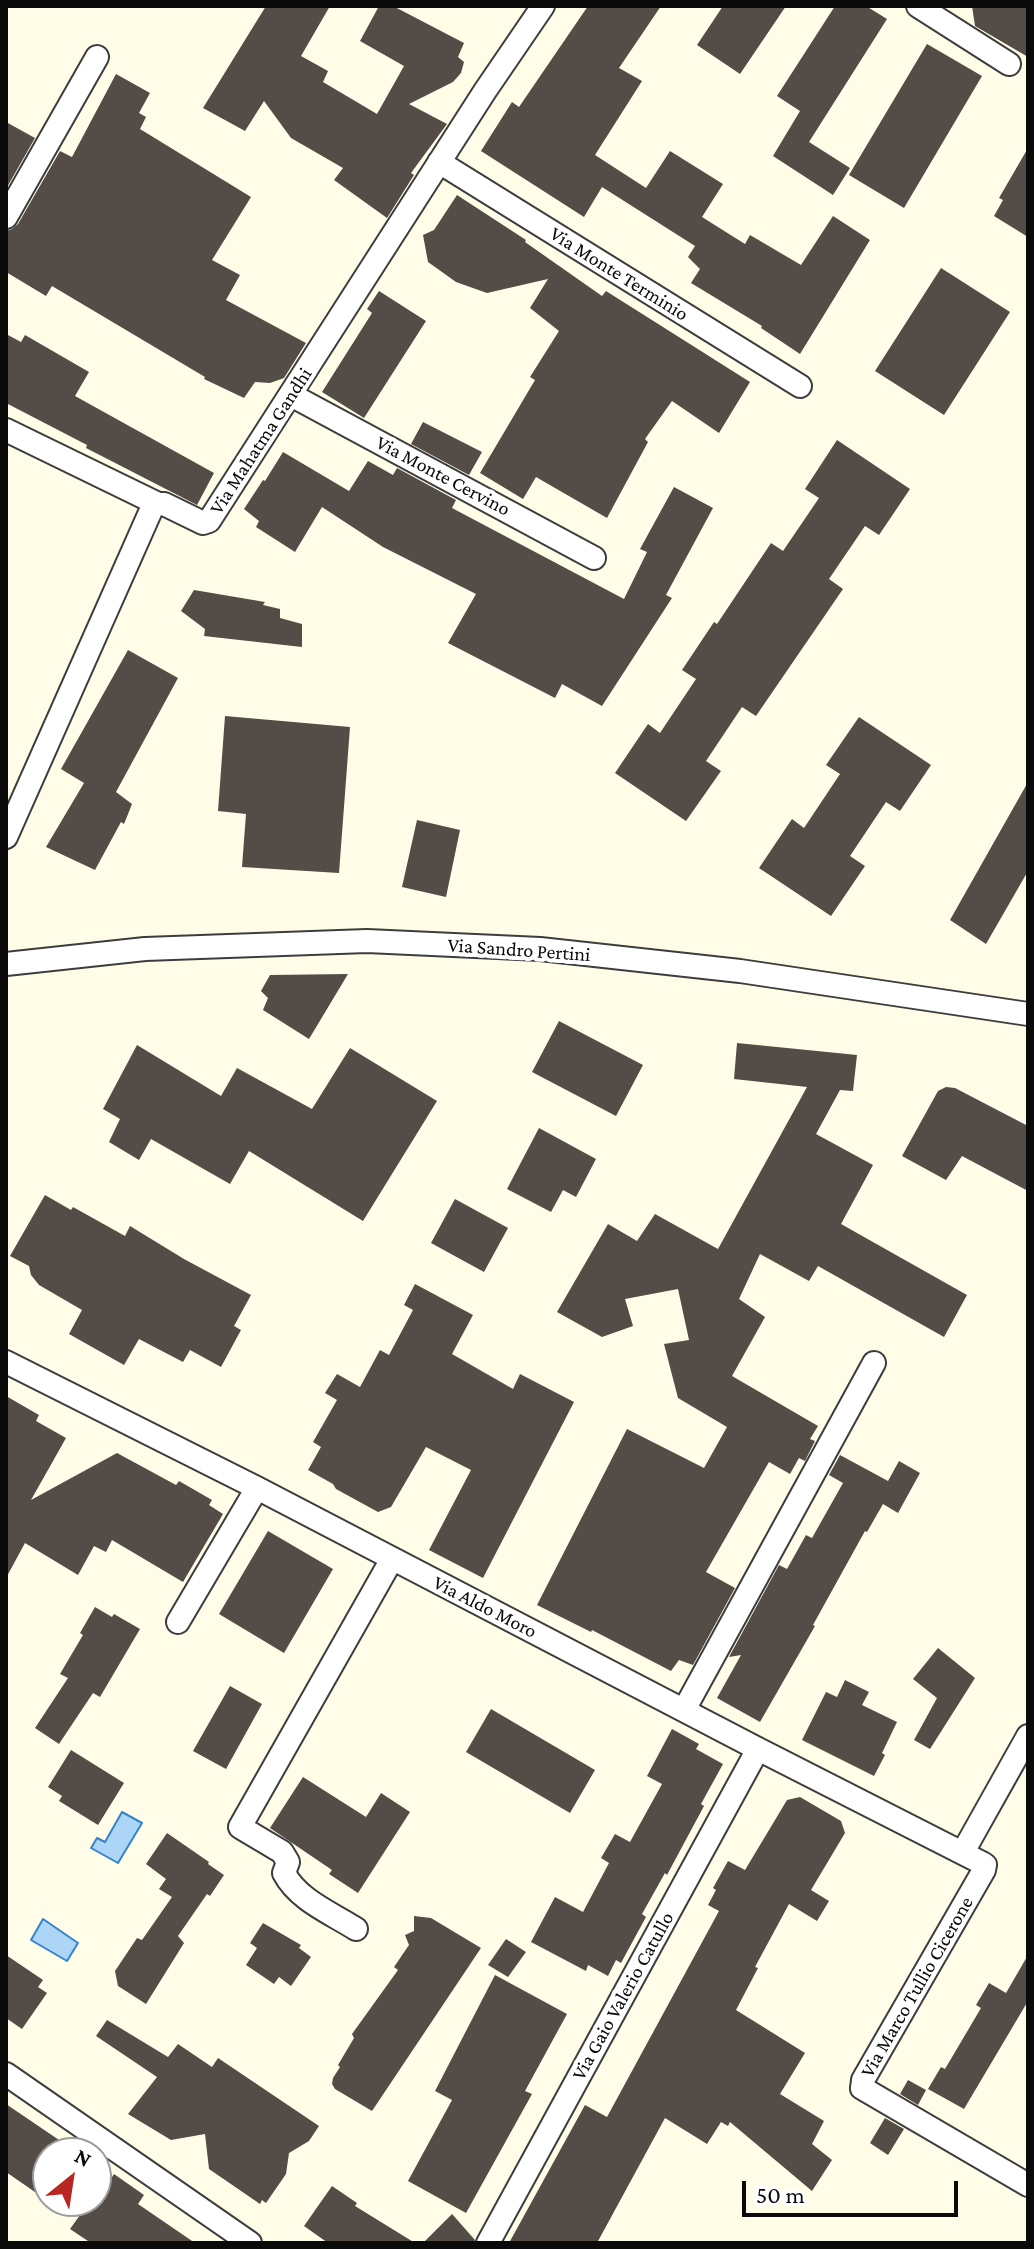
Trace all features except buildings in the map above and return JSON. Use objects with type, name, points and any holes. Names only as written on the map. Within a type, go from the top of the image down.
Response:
[{"type":"street","name":"Via Mahatma Gandhi","points":[[158,504],[203,523],[208,522],[543,6]]},
{"type":"street","points":[[918,6],[1009,64]]},
{"type":"street","points":[[6,217],[97,57]]},
{"type":"street","name":"Via Monte Terminio","points":[[439,162],[800,386]]},
{"type":"street","name":"Via Monte Cervino","points":[[291,395],[594,558]]},
{"type":"street","points":[[6,430],[158,504]]},
{"type":"street","points":[[6,837],[152,508],[158,504]]},
{"type":"street","name":"Via Sandro Pertini","points":[[6,964],[145,949],[367,941],[540,949],[740,971],[1028,1014]]},
{"type":"street","name":"Via Aldo Moro","points":[[6,1362],[963,1852]]},
{"type":"street","points":[[684,1710],[874,1363]]},
{"type":"street","points":[[178,1622],[257,1488]]},
{"type":"street","points":[[356,1929],[298,1892],[284,1873],[288,1862],[282,1852],[240,1827],[392,1559]]},
{"type":"street","points":[[963,1852],[1028,1736]]},
{"type":"street","name":"Via Gaio Valerio Catullo","points":[[488,2243],[758,1749]]},
{"type":"street","name":"Via Marco Tullio Cicerone","points":[[963,1852],[985,1865],[984,1870],[863,2080],[862,2088],[1028,2185]]},
{"type":"street","points":[[6,2074],[250,2243]]},
{"type":"water","points":[[122,1812],[142,1823],[118,1863],[91,1848],[97,1838],[105,1842]]},
{"type":"water","points":[[43,1919],[78,1943],[67,1961],[31,1940]]}]
